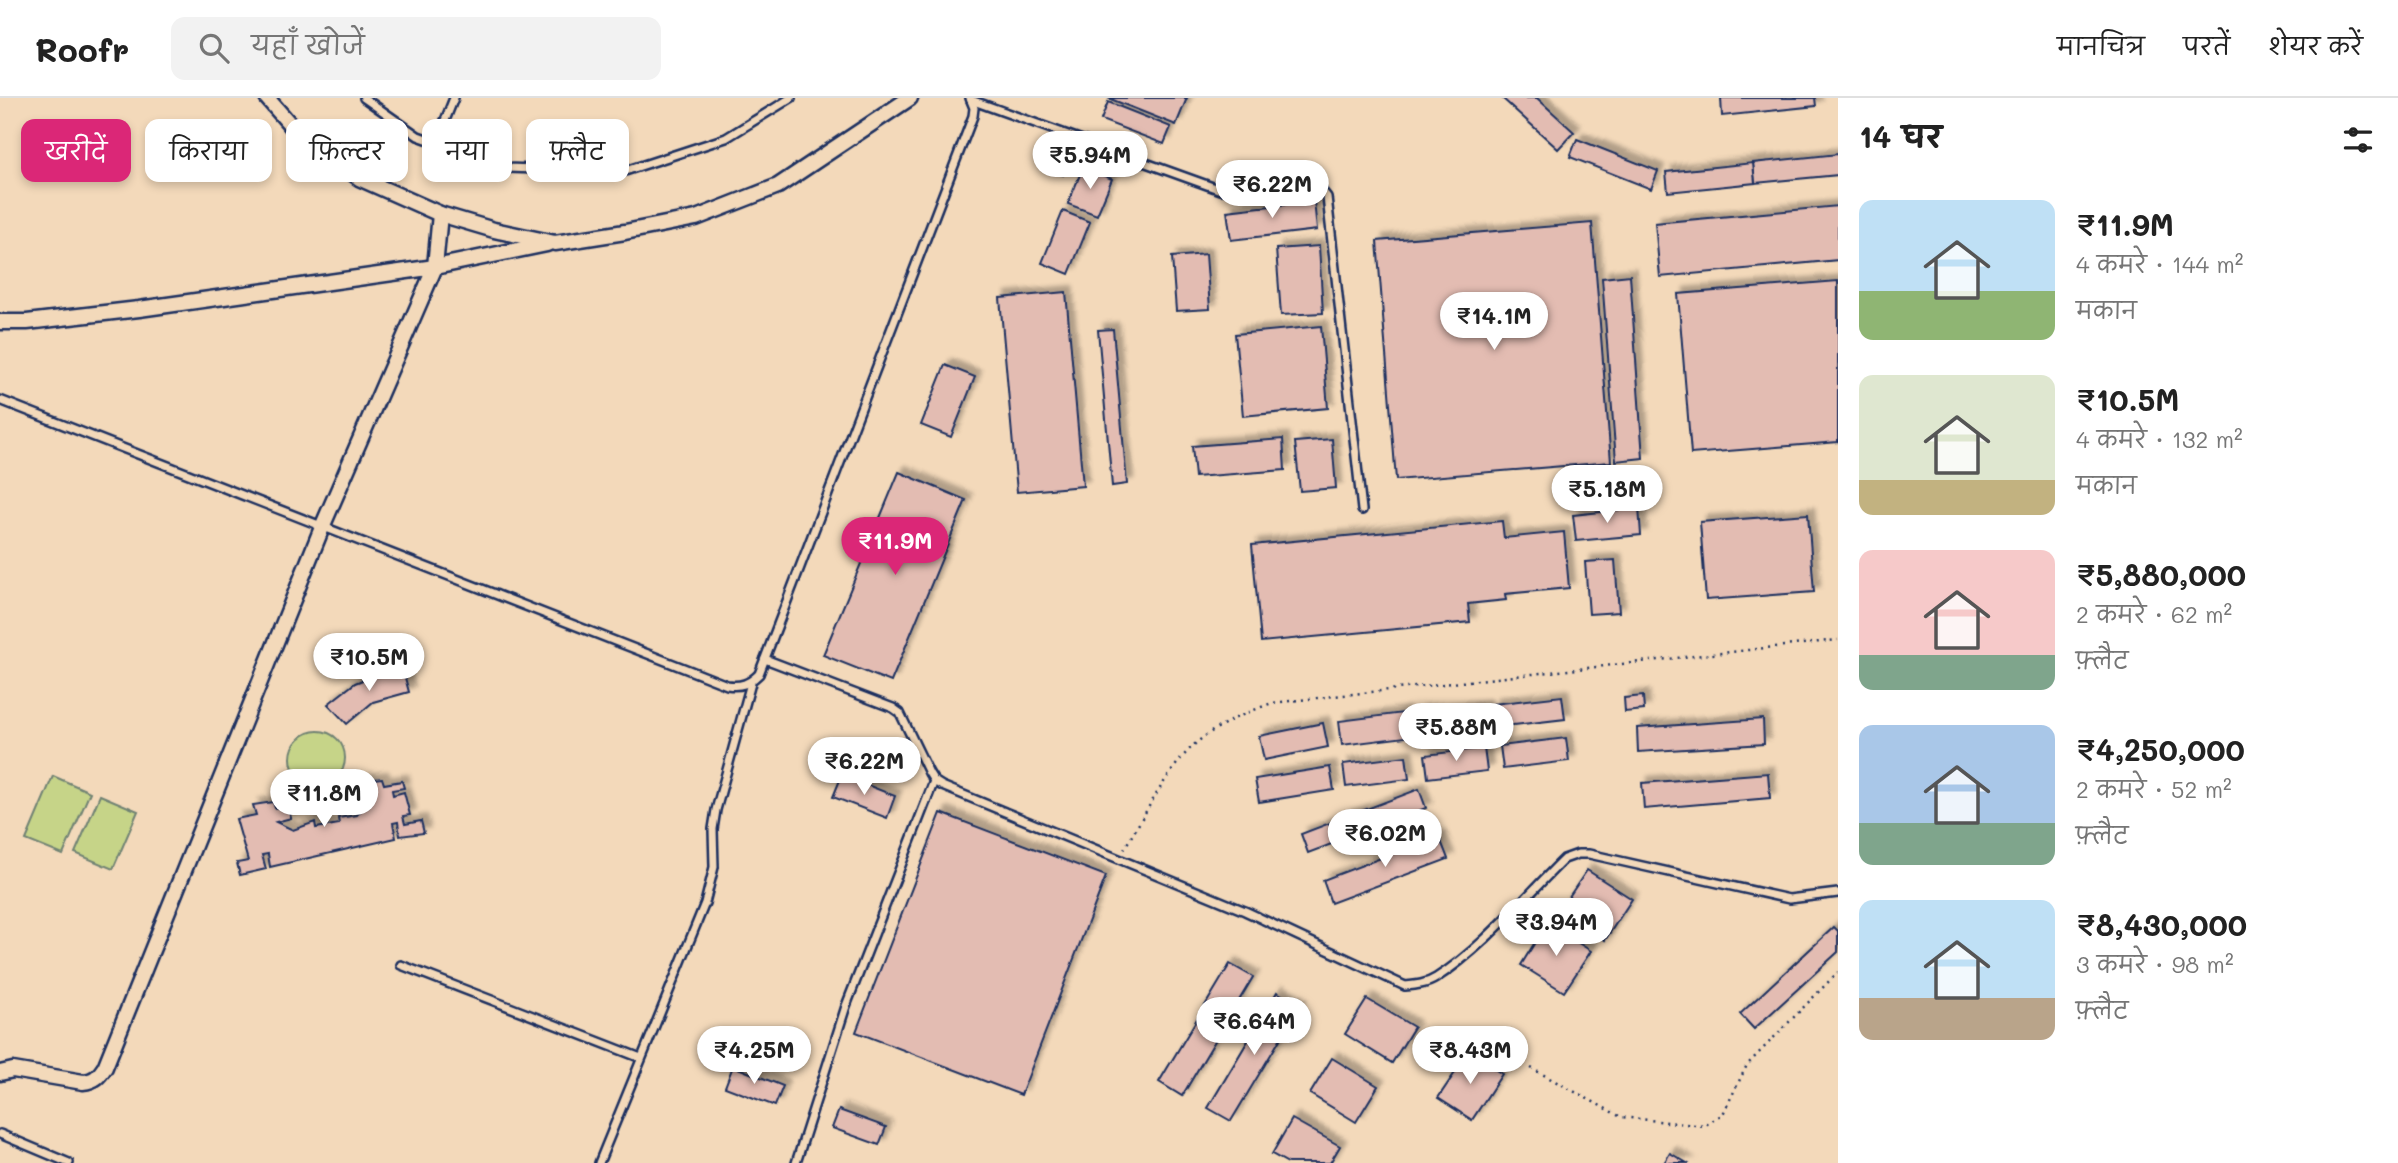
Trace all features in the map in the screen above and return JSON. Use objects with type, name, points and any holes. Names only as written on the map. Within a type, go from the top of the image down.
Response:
[{"type":"street","points":[[267,98],[295,130],[359,178],[440,214],[494,230],[555,243]]},
{"type":"street","points":[[0,322],[27,322],[139,309],[435,267],[696,218],[778,186],[910,98]]},
{"type":"street","points":[[1,1072],[13,1070],[83,1082],[100,1076],[323,526],[435,267],[440,214]]},
{"type":"lane","points":[[364,98],[422,138]]},
{"type":"lane","points":[[446,119],[454,98]]},
{"type":"lane","points":[[512,168],[622,172],[726,138],[791,98]]},
{"type":"lane","points":[[0,400],[727,685],[738,687],[751,683],[760,674],[973,116],[970,99],[1221,190],[1319,187],[1327,197],[1362,510]]},
{"type":"lane","points":[[765,659],[900,713],[934,781],[1245,911],[1405,986],[1420,985],[1435,979],[1473,949],[1564,859],[1578,854],[1589,854],[1789,899],[1838,893]]},
{"type":"lane","points":[[599,1163],[705,903],[714,867],[716,810],[751,683]]},
{"type":"lane","points":[[796,1163],[846,1006],[934,781]]},
{"type":"lane","points":[[401,965],[641,1058]]},
{"type":"lane","points":[[0,1133],[69,1163]]},
{"type":"lane","points":[[42,1163],[45,1154]]},
{"type":"path","points":[[1118,858],[1174,769],[1195,744],[1240,715],[1272,703],[1838,640]]},
{"type":"path","points":[[1531,1068],[1621,1117],[1704,1126],[1723,1114],[1747,1065],[1838,972]]},
{"type":"green space","points":[[318,731],[337,739],[345,758],[337,777],[318,785],[299,777],[291,758],[299,739]]},
{"type":"green space","points":[[53,776],[90,792],[63,855],[26,840]]},
{"type":"green space","points":[[100,795],[138,811],[113,869],[75,853]]},
{"type":"building","points":[[1108,98],[1187,98],[1176,125]]},
{"type":"building","points":[[1502,98],[1537,98],[1574,132],[1558,149]]},
{"type":"building","points":[[1721,98],[1815,98],[1816,106],[1722,116]]},
{"type":"building","points":[[1108,102],[1171,127],[1164,144],[1101,120]]},
{"type":"building","points":[[1577,139],[1658,171],[1651,189],[1570,157]]},
{"type":"building","points":[[1044,148],[1070,158],[1063,175],[1038,165]]},
{"type":"building","points":[[1838,154],[1838,175],[1755,183],[1753,163]]},
{"type":"building","points":[[1753,163],[1755,183],[1668,192],[1666,172]]},
{"type":"building","points":[[1083,167],[1112,179],[1097,215],[1068,204]]},
{"type":"building","points":[[1314,201],[1317,230],[1231,240],[1227,211]]},
{"type":"building","points":[[1838,206],[1838,260],[1660,277],[1655,223]]},
{"type":"building","points":[[1063,211],[1090,222],[1069,274],[1042,263]]},
{"type":"building","points":[[1592,223],[1611,462],[1396,480],[1377,241]]},
{"type":"building","points":[[1319,246],[1323,313],[1281,315],[1276,249]]},
{"type":"building","points":[[1206,254],[1210,309],[1176,311],[1172,257]]},
{"type":"building","points":[[1630,275],[1643,458],[1616,461],[1602,278]]},
{"type":"building","points":[[1838,281],[1838,442],[1691,454],[1678,294]]},
{"type":"building","points":[[1066,292],[1083,486],[1017,492],[1000,298]]},
{"type":"building","points":[[1321,326],[1328,408],[1243,416],[1235,334]]},
{"type":"building","points":[[1113,329],[1127,484],[1112,486],[1098,330]]},
{"type":"building","points":[[945,365],[975,377],[951,437],[921,425]]},
{"type":"building","points":[[1283,439],[1285,470],[1195,477],[1192,446]]},
{"type":"building","points":[[1332,439],[1336,488],[1300,491],[1295,442]]},
{"type":"building","points":[[899,472],[966,500],[891,682],[823,655]]},
{"type":"building","points":[[1639,508],[1641,535],[1576,541],[1573,515]]},
{"type":"building","points":[[1808,514],[1814,592],[1706,600],[1700,522]]},
{"type":"building","points":[[1502,521],[1504,538],[1564,532],[1569,588],[1505,594],[1506,600],[1468,604],[1470,622],[1261,642],[1252,545]]},
{"type":"building","points":[[1615,560],[1619,612],[1589,614],[1585,562]]},
{"type":"building","points":[[402,667],[409,692],[373,702],[347,724],[328,704],[355,683]]},
{"type":"building","points":[[1562,696],[1565,719],[1496,727],[1493,704]]},
{"type":"building","points":[[1643,696],[1644,710],[1625,712],[1624,698]]},
{"type":"building","points":[[1485,706],[1487,728],[1422,735],[1419,712]]},
{"type":"building","points":[[1403,713],[1406,737],[1342,745],[1339,721]]},
{"type":"building","points":[[1763,719],[1764,744],[1638,752],[1637,728]]},
{"type":"building","points":[[1323,723],[1328,747],[1264,760],[1259,736]]},
{"type":"building","points":[[1566,738],[1569,761],[1503,769],[1500,746]]},
{"type":"building","points":[[1484,748],[1487,771],[1428,778],[1425,755]]},
{"type":"building","points":[[1406,756],[1409,779],[1346,787],[1343,764]]},
{"type":"building","points":[[1330,767],[1334,790],[1259,802],[1255,779]]},
{"type":"building","points":[[1768,773],[1770,798],[1644,809],[1642,783]]},
{"type":"building","points":[[842,775],[895,796],[887,818],[833,797]]},
{"type":"building","points":[[382,778],[384,784],[402,781],[404,788],[392,790],[393,795],[404,792],[410,815],[403,816],[405,824],[421,821],[424,833],[400,836],[398,822],[393,823],[396,838],[270,867],[268,854],[262,855],[266,869],[240,875],[237,863],[248,861],[236,819],[256,815],[253,805],[273,802],[275,808],[288,806],[291,818],[276,822],[293,830],[315,822],[316,828],[339,824],[338,818],[357,815],[368,800],[353,802],[350,793],[365,790],[364,780]]},
{"type":"building","points":[[1419,789],[1426,808],[1308,853],[1301,834]]},
{"type":"building","points":[[941,813],[1106,876],[1021,1095],[856,1032]]},
{"type":"building","points":[[1439,836],[1448,859],[1331,903],[1323,880]]},
{"type":"building","points":[[1587,870],[1632,899],[1605,940],[1560,910]]},
{"type":"building","points":[[1547,923],[1591,951],[1564,992],[1521,965]]},
{"type":"building","points":[[1834,927],[1838,931],[1838,952],[1754,1029],[1740,1014]]},
{"type":"building","points":[[1230,964],[1253,977],[1182,1096],[1159,1082]]},
{"type":"building","points":[[1277,992],[1300,1006],[1231,1121],[1208,1108]]},
{"type":"building","points":[[1367,999],[1414,1027],[1392,1063],[1345,1034]]},
{"type":"building","points":[[1469,1052],[1502,1074],[1472,1120],[1438,1098]]},
{"type":"building","points":[[1332,1058],[1378,1086],[1356,1122],[1310,1094]]},
{"type":"building","points":[[733,1066],[783,1086],[775,1106],[725,1087]]},
{"type":"building","points":[[839,1110],[886,1127],[879,1145],[832,1128]]},
{"type":"building","points":[[1292,1119],[1340,1146],[1330,1163],[1288,1163],[1272,1154]]},
{"type":"building","points":[[1670,1153],[1687,1163],[1664,1163]]}]
